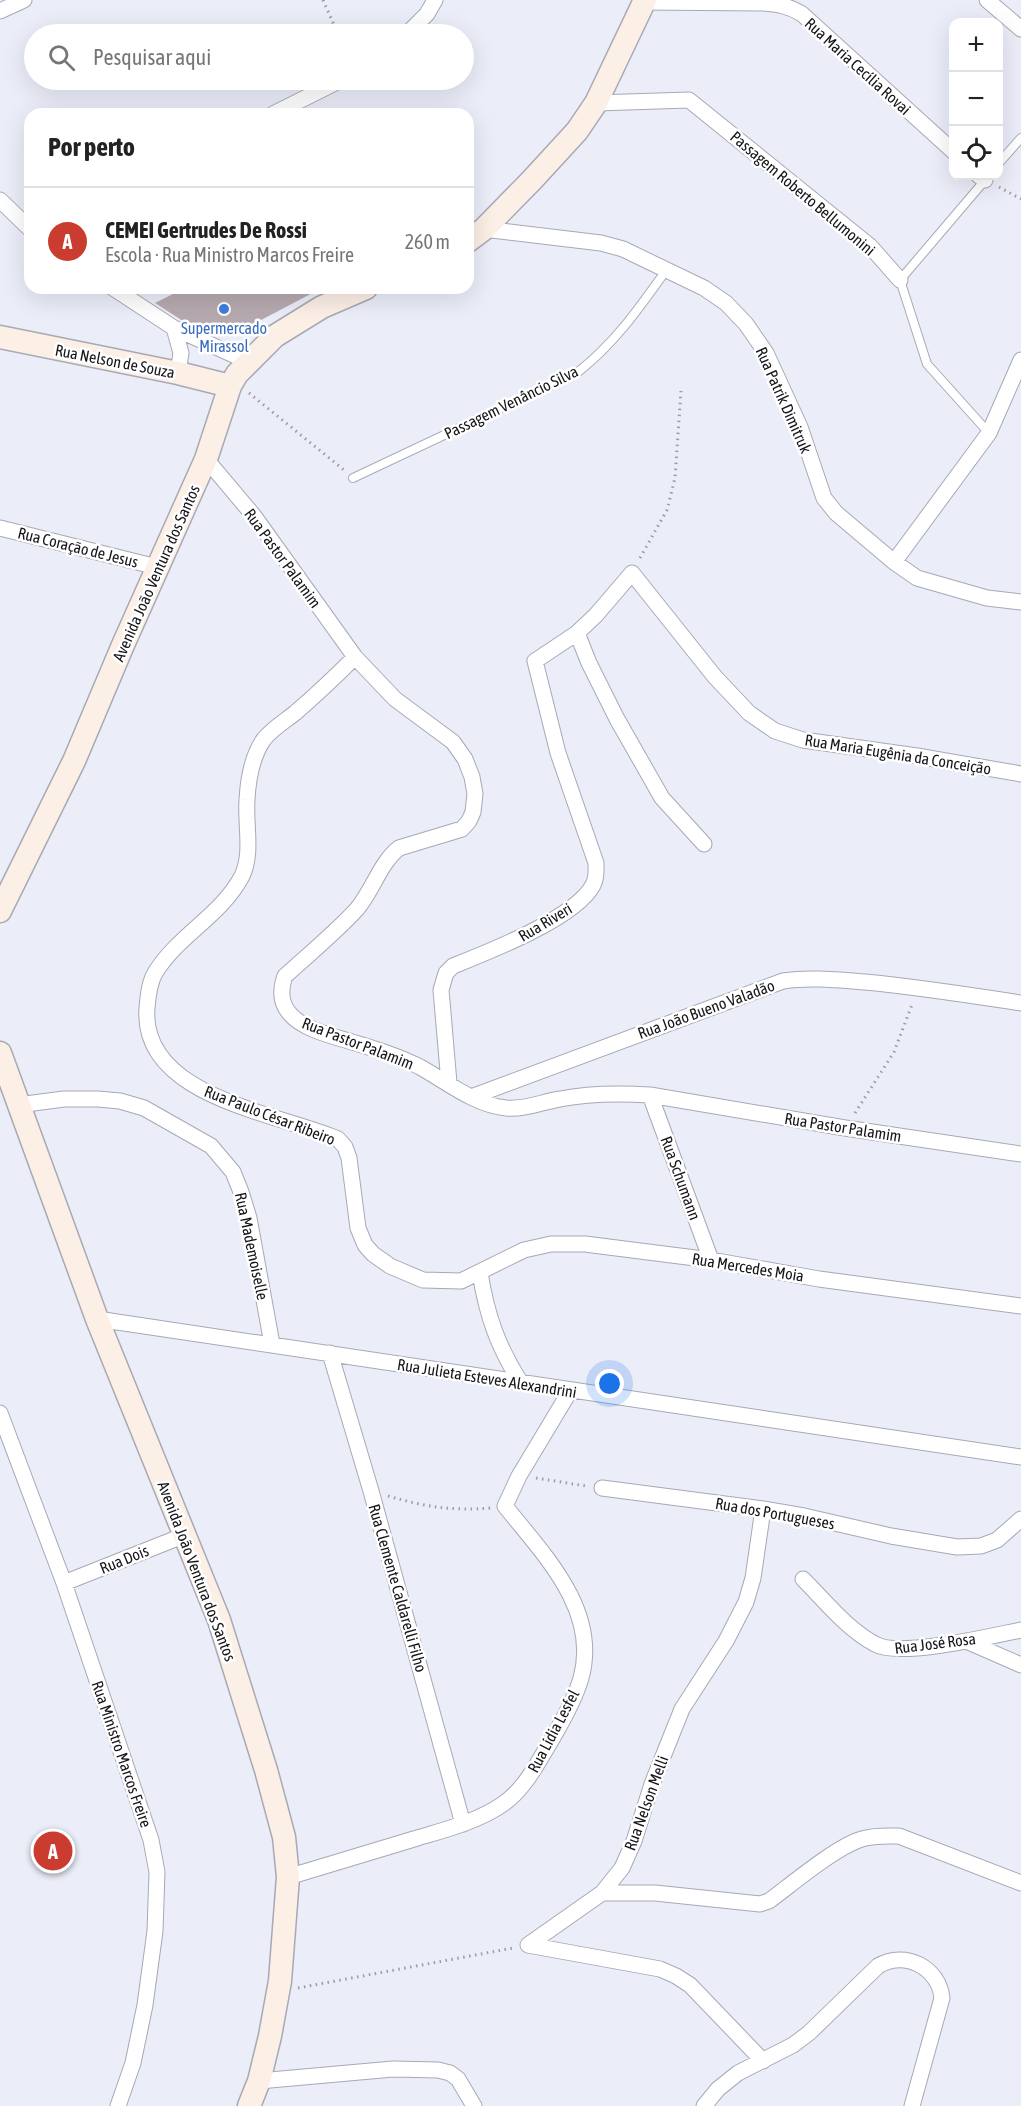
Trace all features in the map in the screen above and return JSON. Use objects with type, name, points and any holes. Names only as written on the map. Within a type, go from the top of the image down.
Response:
[{"type":"main road","points":[[476,235],[532,180],[577,131],[596,103],[645,1]]},
{"type":"main road","name":"Avenida João Ventura dos Santos","points":[[0,911],[74,761],[157,567],[180,519],[206,459],[231,383],[275,336],[322,307],[352,294]]},
{"type":"main road","name":"Rua Nelson de Souza","points":[[0,337],[231,383]]},
{"type":"main road","name":"Avenida João Ventura dos Santos","points":[[0,1053],[97,1319],[219,1620],[266,1770],[284,1837],[288,1877],[279,1992],[259,2081],[249,2106]]},
{"type":"street","points":[[0,11],[24,0]]},
{"type":"street","points":[[417,24],[427,14],[435,0]]},
{"type":"street","points":[[987,0],[1021,29]]},
{"type":"street","name":"Rua Maria Cecília Rovai","points":[[645,1],[763,3],[791,7],[802,14],[949,147]]},
{"type":"street","points":[[285,108],[321,90]]},
{"type":"street","name":"Passagem Roberto Bellumonini","points":[[596,103],[689,100],[870,246],[900,280]]},
{"type":"street","points":[[0,200],[24,223]]},
{"type":"street","name":"Rua Patrik Dimitruk","points":[[476,235],[601,243],[623,249],[704,288],[726,303],[746,324],[766,353],[800,427],[824,498],[836,513],[894,562],[917,578],[987,598],[1021,602]]},
{"type":"street","points":[[122,294],[174,328],[249,362]]},
{"type":"street","points":[[174,328],[181,353],[178,374]]},
{"type":"street","points":[[894,562],[989,433],[1021,360]]},
{"type":"street","name":"Rua Pastor Palamim","points":[[206,459],[254,516],[355,657],[395,699],[453,742],[465,759],[475,794],[473,812],[462,828],[399,848],[392,853],[357,908],[285,976],[281,986],[281,995],[291,1015],[306,1026],[381,1051],[417,1066],[471,1097],[497,1107],[520,1108],[585,1094],[650,1095],[845,1128],[1021,1154]]},
{"type":"street","name":"Rua Coração de Jesus","points":[[0,528],[157,567]]},
{"type":"street","points":[[632,573],[596,615],[577,633],[616,719],[662,798],[704,844]]},
{"type":"street","name":"Rua Maria Eugênia da Conceição","points":[[632,573],[715,677],[749,713],[775,731],[803,740],[1021,774]]},
{"type":"street","name":"Rua Riveri","points":[[449,1083],[441,990],[446,973],[453,966],[513,941],[561,915],[587,894],[594,884],[596,862],[558,753],[535,661],[577,633]]},
{"type":"street","name":"Rua Paulo César Ribeiro","points":[[355,657],[264,739],[254,759],[249,781],[246,801],[248,852],[243,873],[221,906],[184,937],[154,975],[148,995],[146,1020],[152,1042],[164,1061],[182,1077],[210,1093],[247,1108],[338,1139],[345,1147],[349,1158],[358,1228],[365,1245],[374,1254],[390,1266],[423,1280],[461,1281],[480,1274]]},
{"type":"street","name":"Rua João Bueno Valadão","points":[[471,1097],[783,981],[829,979],[919,987],[1021,1003]]},
{"type":"street","name":"Rua Schumann","points":[[650,1095],[711,1260]]},
{"type":"street","name":"Rua Mademoiselle","points":[[18,1104],[98,1099],[120,1101],[144,1108],[211,1146],[233,1172],[241,1192],[249,1218],[272,1344]]},
{"type":"street","name":"Rua Mercedes Moia","points":[[480,1274],[502,1259],[524,1250],[551,1244],[585,1244],[711,1260],[819,1279],[1021,1306]]},
{"type":"street","points":[[480,1274],[486,1307],[495,1335],[505,1358],[521,1383]]},
{"type":"street","name":"Rua Julieta Esteves Alexandrini","points":[[97,1319],[570,1391],[894,1436],[1021,1457]]},
{"type":"street","name":"Rua Clemente Caldarelli Filho","points":[[330,1353],[464,1824]]},
{"type":"street","points":[[504,1506],[519,1476],[570,1391]]},
{"type":"street","name":"Rua Ministro Marcos Freire","points":[[0,1413],[64,1583],[151,1840],[157,1872],[155,1931],[145,2005],[133,2063],[118,2106]]},
{"type":"street","name":"Rua dos Portugueses","points":[[602,1488],[763,1509],[891,1536],[957,1547],[981,1545],[997,1540],[1021,1519]]},
{"type":"street","name":"Rua Lídia Lesfel","points":[[288,1877],[464,1824],[504,1804],[526,1782],[557,1731],[581,1678],[584,1638],[576,1608],[563,1580],[504,1506]]},
{"type":"street","name":"Rua Nelson Melli","points":[[528,1945],[602,1893],[621,1868],[634,1841],[652,1785],[682,1709],[726,1641],[746,1602],[753,1578],[763,1509]]},
{"type":"street","name":"Rua Dois","points":[[64,1583],[185,1535]]},
{"type":"street","name":"Rua José Rosa","points":[[803,1579],[849,1624],[876,1645],[886,1649],[965,1641],[1021,1630]]},
{"type":"street","points":[[965,1641],[1021,1665]]},
{"type":"street","points":[[602,1893],[655,1893],[760,1904],[836,1852],[859,1839],[879,1835],[898,1836],[1021,1883]]},
{"type":"street","points":[[528,1945],[660,1969],[676,1976],[690,1985],[762,2061]]},
{"type":"street","points":[[704,2106],[718,2089],[738,2073],[793,2045],[809,2033],[878,1966],[885,1961],[897,1959],[909,1960],[922,1966],[935,1977],[939,1983],[942,1998],[912,2106]]},
{"type":"street","points":[[259,2081],[393,2069],[438,2070],[450,2073],[458,2079],[474,2106]]},
{"type":"lane","points":[[1003,159],[1021,138]]},
{"type":"lane","points":[[900,280],[982,180]]},
{"type":"lane","name":"Passagem Venâncio Silva","points":[[353,478],[578,372],[601,354],[623,329],[667,269]]},
{"type":"lane","name":"Passagem Roberto Bellumonini","points":[[900,280],[927,364],[989,433]]},
{"type":"path","points":[[322,0],[333,24]]},
{"type":"path","points":[[989,180],[1021,199]]},
{"type":"path","points":[[231,383],[353,478]]},
{"type":"path","points":[[632,573],[667,510],[675,478],[681,391]]},
{"type":"path","points":[[845,1128],[894,1052],[919,987]]},
{"type":"path","points":[[519,1476],[602,1488]]},
{"type":"path","points":[[371,1491],[426,1507],[463,1510],[504,1506]]},
{"type":"path","points":[[279,1992],[528,1945]]},
{"type":"building","name":"Supermercado Mirassol","points":[[173,294],[311,294],[244,329],[215,336],[186,323],[155,303]]},
{"type":"place","name":"Supermercado Mirassol","points":[[224,309]]},
{"type":"place","name":"CEMEI Gertrudes De Rossi","points":[[53,1851]]}]
